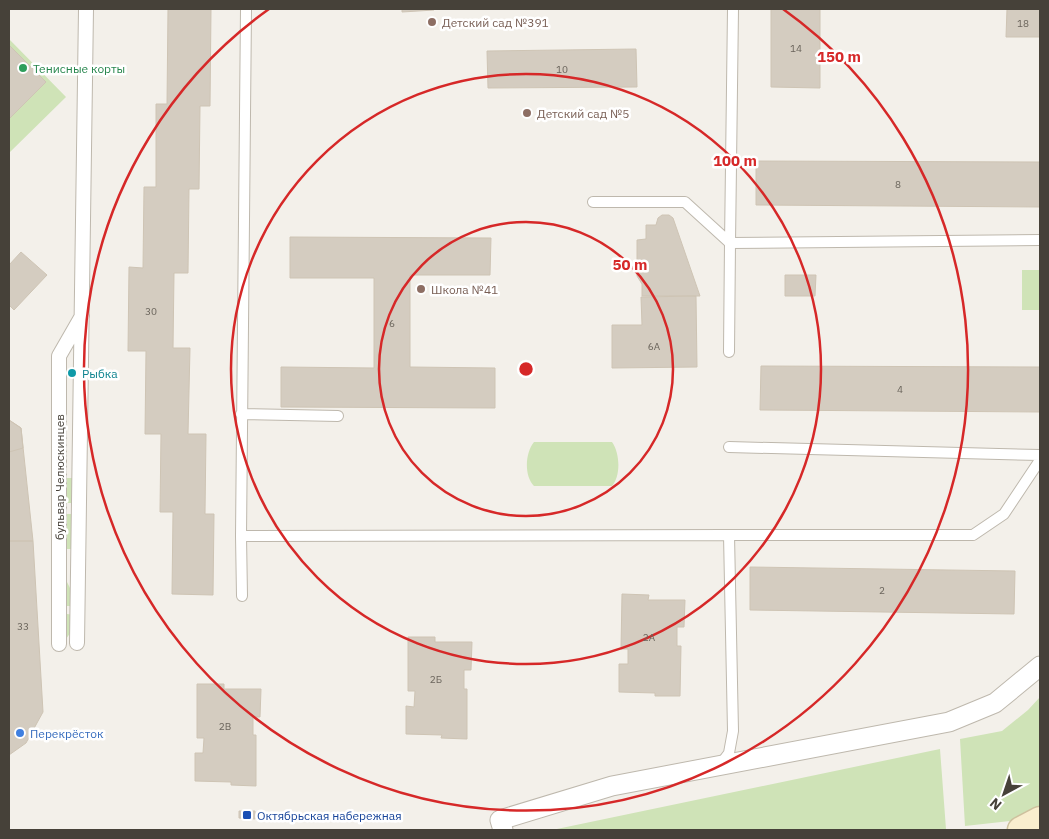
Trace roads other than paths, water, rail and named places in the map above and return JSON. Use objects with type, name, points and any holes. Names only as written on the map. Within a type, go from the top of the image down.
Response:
[{"type":"main road","points":[[1021,830],[1040,820]]},
{"type":"street","name":"бульвар Челюскинцев","points":[[77,643],[86,9]]},
{"type":"street","name":"бульвар Челюскинцев","points":[[59,644],[59,356],[82,316]]},
{"type":"street","points":[[503,830],[500,820],[612,786],[949,722],[995,703],[1040,666]]},
{"type":"lane","points":[[242,596],[241,414],[246,9]]},
{"type":"lane","points":[[729,352],[732,9]]},
{"type":"lane","points":[[593,202],[685,202],[730,243],[1040,240]]},
{"type":"lane","points":[[241,414],[338,416]]},
{"type":"lane","points":[[729,447],[1040,455]]},
{"type":"lane","points":[[241,536],[972,535],[1004,514],[1040,460]]},
{"type":"lane","points":[[719,766],[729,752],[733,731],[729,534]]},
{"type":"place","name":"Детский сад №391","points":[[432,22]]},
{"type":"place","name":"Тенисные корты","points":[[23,68]]},
{"type":"place","name":"Детский сад №5","points":[[527,113]]},
{"type":"place","name":"Школа №41","points":[[421,289]]},
{"type":"place","name":"Рыбка","points":[[72,373]]},
{"type":"place","name":"Перекрёсток","points":[[20,733]]},
{"type":"place","name":"Октябрьская набережная","points":[[247,815]]}]
